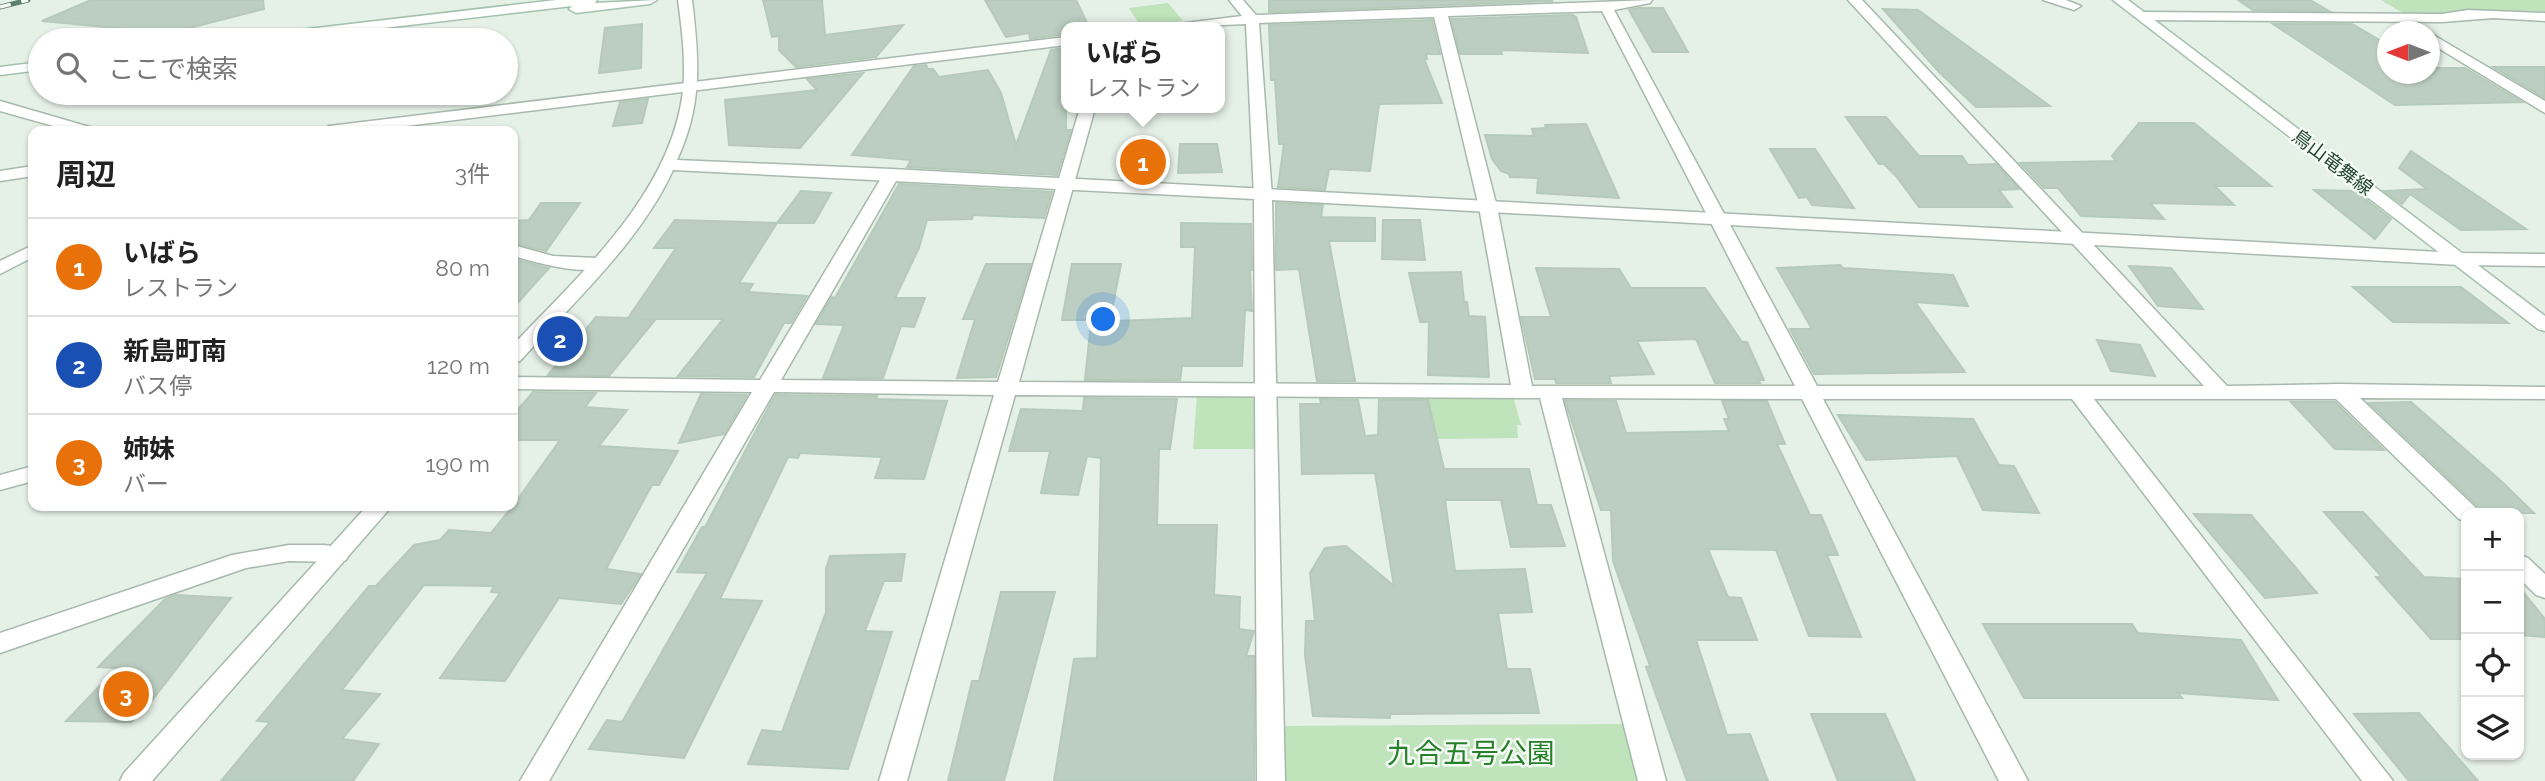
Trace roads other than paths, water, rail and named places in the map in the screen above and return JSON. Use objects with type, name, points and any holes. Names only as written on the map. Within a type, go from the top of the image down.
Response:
[{"type":"street","points":[[351,28],[590,0]]},
{"type":"street","points":[[413,28],[650,0]]},
{"type":"street","points":[[518,351],[596,264],[637,213],[667,165],[682,131],[691,87],[691,47],[685,0]]},
{"type":"street","points":[[1236,0],[1252,19],[1263,196],[1272,781]]},
{"type":"street","points":[[1448,11],[1467,0]]},
{"type":"street","points":[[1225,22],[1448,11],[1606,7],[1645,0]]},
{"type":"street","points":[[1855,0],[2220,391]]},
{"type":"street","points":[[2050,0],[2074,6]]},
{"type":"street","name":"鳥山竜舞線","points":[[2120,0],[2545,325]]},
{"type":"street","points":[[2378,6],[2404,21]]},
{"type":"street","points":[[1606,7],[2014,781]]},
{"type":"street","points":[[1448,11],[1524,391]]},
{"type":"street","points":[[2141,16],[2442,18],[2468,12],[2545,17]]},
{"type":"street","points":[[370,126],[1061,42]]},
{"type":"street","points":[[2440,43],[2545,108]]},
{"type":"street","points":[[0,71],[28,68]]},
{"type":"street","points":[[0,78],[28,74]]},
{"type":"street","points":[[0,106],[70,126]]},
{"type":"street","points":[[893,781],[1087,113]]},
{"type":"street","points":[[667,165],[892,174],[2459,259],[2545,260]]},
{"type":"street","points":[[0,176],[28,172]]},
{"type":"street","points":[[534,781],[892,174]]},
{"type":"street","points":[[518,251],[552,261],[596,264]]},
{"type":"street","points":[[7,264],[28,253]]},
{"type":"street","points":[[7,264],[28,267]]},
{"type":"street","points":[[518,383],[1265,390],[2078,393],[2339,390],[2545,393]]},
{"type":"street","points":[[2339,390],[2461,508]]},
{"type":"street","points":[[1549,391],[1652,781]]},
{"type":"street","points":[[2078,393],[2379,781]]},
{"type":"street","points":[[0,483],[28,475]]},
{"type":"street","points":[[134,781],[376,511]]},
{"type":"street","points":[[0,643],[241,561],[291,551],[337,554]]},
{"type":"street","points":[[2524,569],[2545,589]]},
{"type":"railway","points":[[0,7],[28,0]]},
{"type":"place","name":"いばら","points":[[1143,162]]},
{"type":"place","name":"新島町南","points":[[560,339]]},
{"type":"place","name":"姉妹","points":[[126,694]]},
{"type":"park label","name":"九合五号公園","points":[[1471,753]]}]
